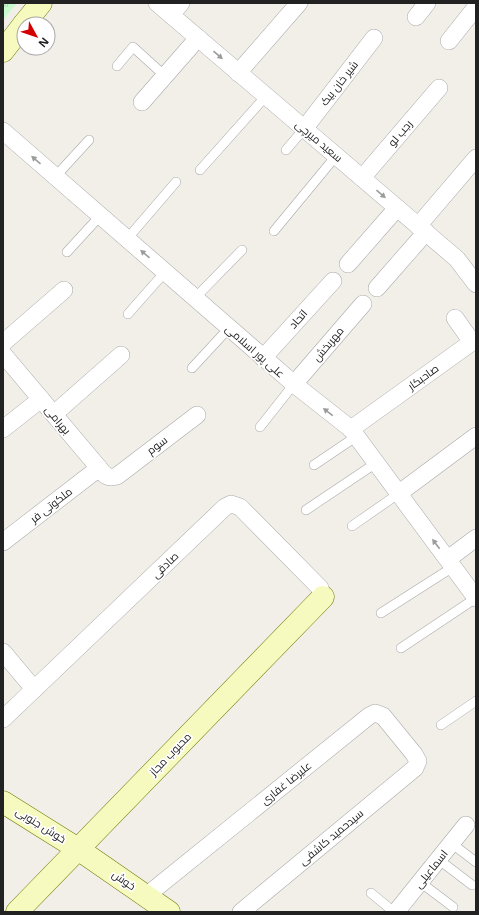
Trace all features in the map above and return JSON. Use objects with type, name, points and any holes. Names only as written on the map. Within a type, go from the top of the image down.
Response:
[{"type":"main road","points":[[30,16],[41,3]]},
{"type":"main road","points":[[3,51],[16,34]]},
{"type":"main road","name":"محبوب مجاز","points":[[17,912],[323,597]]},
{"type":"main road","name":"خوش جنوبی","points":[[3,802],[78,849]]},
{"type":"main road","name":"خوش","points":[[78,849],[169,912]]},
{"type":"street","name":"سعید میرچی","points":[[157,3],[176,9],[198,38],[458,259],[476,284]]},
{"type":"street","points":[[238,73],[299,3]]},
{"type":"street","points":[[416,16],[427,3]]},
{"type":"street","points":[[449,41],[476,7]]},
{"type":"street","points":[[142,102],[198,38]]},
{"type":"street","name":"شیر خان بیک","points":[[304,129],[374,38]]},
{"type":"street","name":"رجب لو","points":[[362,178],[439,88]]},
{"type":"street","name":"علی پور اسلامی","points":[[3,131],[263,358],[354,433],[476,598]]},
{"type":"street","points":[[377,288],[476,158]]},
{"type":"street","points":[[348,264],[397,208]]},
{"type":"street","name":"اتحاد","points":[[263,358],[333,281]]},
{"type":"street","points":[[3,343],[64,290]]},
{"type":"street","name":"مهربخش","points":[[294,384],[363,304]]},
{"type":"street","name":"صاحبکار","points":[[354,433],[472,342],[455,318]]},
{"type":"street","name":"بهرامی","points":[[3,354],[98,468],[108,477],[112,478],[117,476]]},
{"type":"street","points":[[54,414],[121,356]]},
{"type":"street","points":[[3,429],[41,399]]},
{"type":"street","name":"سوم","points":[[117,476],[197,415]]},
{"type":"street","points":[[398,494],[476,436]]},
{"type":"street","name":"ملکوتی فر","points":[[3,542],[98,468]]},
{"type":"street","name":"صادقی","points":[[3,719],[225,507],[231,504],[240,507],[320,588],[323,597]]},
{"type":"street","points":[[450,563],[476,538]]},
{"type":"street","points":[[3,652],[34,690]]},
{"type":"street","name":"علیرضا غفاری","points":[[146,896],[375,712],[383,716],[418,761]]},
{"type":"street","name":"سیدحمید کاشفی","points":[[241,912],[415,768],[418,761]]},
{"type":"street","name":"اسماعیلی","points":[[395,912],[466,825]]},
{"type":"lane","points":[[117,66],[133,47],[165,76]]},
{"type":"lane","points":[[200,170],[266,96]]},
{"type":"lane","points":[[286,150],[304,129]]},
{"type":"lane","points":[[55,177],[89,140]]},
{"type":"lane","points":[[274,231],[336,156]]},
{"type":"lane","points":[[127,239],[176,182]]},
{"type":"lane","points":[[67,252],[100,216]]},
{"type":"lane","points":[[195,298],[242,250]]},
{"type":"lane","points":[[128,314],[165,272]]},
{"type":"lane","points":[[192,368],[229,328]]},
{"type":"lane","points":[[260,426],[294,384]]},
{"type":"lane","points":[[314,465],[354,433]]},
{"type":"lane","points":[[306,510],[376,463]]},
{"type":"lane","points":[[352,526],[398,494]]},
{"type":"lane","points":[[382,613],[450,563]]},
{"type":"lane","points":[[401,648],[476,598]]},
{"type":"lane","points":[[442,725],[476,701]]},
{"type":"lane","points":[[451,843],[476,862]]},
{"type":"lane","points":[[438,859],[472,885]]},
{"type":"lane","points":[[420,882],[453,907]]},
{"type":"lane","points":[[370,893],[395,912]]},
{"type":"green space","points":[[3,3],[17,3],[3,20]]}]
